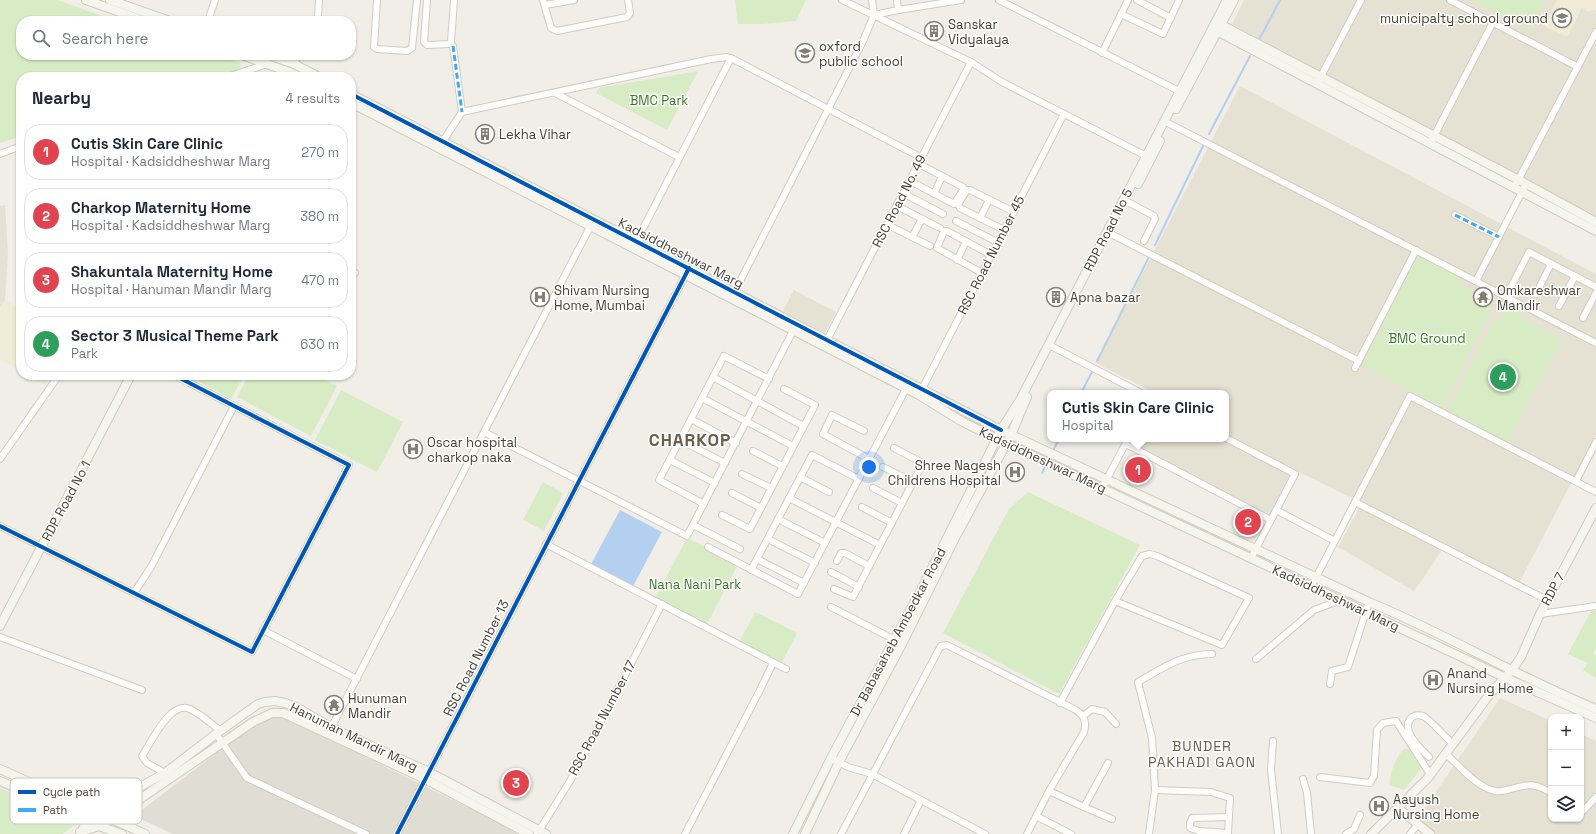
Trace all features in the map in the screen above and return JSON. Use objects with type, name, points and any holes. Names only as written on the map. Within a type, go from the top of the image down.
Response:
[{"type":"street","points":[[86,0],[131,16]]},
{"type":"street","points":[[110,0],[156,16]]},
{"type":"street","points":[[210,16],[215,0]]},
{"type":"street","points":[[318,16],[319,0]]},
{"type":"street","points":[[377,0],[374,47],[377,49],[407,51],[412,48],[417,0]]},
{"type":"street","points":[[427,0],[424,42],[428,45],[449,44],[451,42],[454,0]]},
{"type":"street","points":[[574,0],[544,3],[551,28],[557,31],[627,17],[630,13],[628,0]]},
{"type":"street","points":[[842,0],[971,62],[1002,82],[1149,157]]},
{"type":"street","points":[[733,295],[863,41],[874,15],[872,0]]},
{"type":"street","points":[[897,0],[898,10]]},
{"type":"street","points":[[915,0],[916,8]]},
{"type":"street","points":[[874,15],[916,8],[939,2],[959,0]]},
{"type":"street","points":[[999,0],[1182,93]]},
{"type":"street","points":[[1102,53],[1128,0]]},
{"type":"street","points":[[1137,0],[1171,18]]},
{"type":"street","points":[[1121,14],[1163,34],[1179,0]]},
{"type":"street","points":[[1217,27],[1227,0]]},
{"type":"street","points":[[1217,27],[1234,0]]},
{"type":"street","points":[[1317,84],[1361,0]]},
{"type":"street","points":[[1450,0],[1578,66]]},
{"type":"street","points":[[1430,144],[1493,22]]},
{"type":"street","points":[[1217,27],[1321,76],[1596,222]]},
{"type":"street","points":[[1217,27],[1317,84],[1596,231]]},
{"type":"street","name":"RDP Road No 5","points":[[1011,435],[1024,403],[1109,233],[1128,202],[1166,122],[1217,27]]},
{"type":"street","points":[[1476,281],[1499,237],[1518,190],[1596,32]]},
{"type":"street","points":[[443,141],[462,112],[453,46]]},
{"type":"street","points":[[462,112],[711,59],[727,57]]},
{"type":"street","points":[[634,245],[731,58],[920,161],[964,189],[954,204],[910,182]]},
{"type":"street","points":[[238,72],[265,60]]},
{"type":"street","points":[[268,60],[285,72]]},
{"type":"street","points":[[272,60],[294,64],[309,72]]},
{"type":"street","points":[[289,72],[296,60]]},
{"type":"street","name":"RSC Road No. 49","points":[[828,340],[971,62]]},
{"type":"street","points":[[555,92],[679,157]]},
{"type":"street","name":"Kadsiddheshwar Marg","points":[[356,97],[443,141],[634,245],[920,392],[1052,455],[1317,576],[1369,602],[1408,618],[1512,670],[1596,709]]},
{"type":"street","name":"Kadsiddheshwar Marg","points":[[356,105],[592,222]]},
{"type":"street","name":"RSC Road Number 45","points":[[920,392],[1064,114]]},
{"type":"street","points":[[1166,122],[1596,343]]},
{"type":"street","points":[[0,154],[16,148]]},
{"type":"street","name":"RDP Road No 5","points":[[1001,430],[1020,400],[1149,157]]},
{"type":"street","points":[[934,194],[942,176]]},
{"type":"street","points":[[1004,230],[960,208],[958,204],[967,190],[970,190],[1014,212]]},
{"type":"street","points":[[903,193],[943,214]]},
{"type":"street","points":[[980,218],[989,200]]},
{"type":"street","points":[[1128,202],[1154,216],[1155,219],[1144,241]]},
{"type":"street","points":[[897,206],[940,228]]},
{"type":"street","points":[[1455,215],[1499,237]]},
{"type":"street","points":[[912,237],[922,219]]},
{"type":"street","points":[[956,221],[997,242]]},
{"type":"street","points":[[142,798],[253,722],[272,713],[283,712],[330,731],[592,222]]},
{"type":"street","points":[[890,226],[930,246]]},
{"type":"street","points":[[982,273],[937,248],[944,231],[947,231],[991,255]]},
{"type":"street","points":[[1109,233],[1358,361]]},
{"type":"street","points":[[957,260],[966,242]]},
{"type":"street","points":[[1355,368],[1416,250]]},
{"type":"street","points":[[1506,297],[1529,252],[1596,287]]},
{"type":"street","points":[[1536,294],[1551,264]]},
{"type":"street","name":"RSC Road Number 13","points":[[396,834],[687,272]]},
{"type":"street","points":[[1559,306],[1575,276]]},
{"type":"street","points":[[1583,318],[1596,293]]},
{"type":"street","points":[[484,432],[687,536],[795,328]]},
{"type":"street","name":"Kadsiddheshwar Marg","points":[[795,328],[828,340],[908,386]]},
{"type":"street","points":[[1053,347],[1135,390]]},
{"type":"street","points":[[704,504],[659,480],[724,356],[769,379]]},
{"type":"street","points":[[713,377],[803,426]]},
{"type":"street","points":[[0,459],[55,380]]},
{"type":"street","name":"RDP Road No 1","points":[[0,626],[128,380]]},
{"type":"street","points":[[0,526],[252,652],[349,466],[184,380]]},
{"type":"street","points":[[708,547],[798,594],[908,386]]},
{"type":"street","points":[[722,515],[750,529],[815,405],[784,389]]},
{"type":"street","name":"Kadsiddheshwar Marg","points":[[920,392],[961,421],[997,439],[1506,678],[1596,718]]},
{"type":"street","points":[[1311,586],[1410,396],[1596,492]]},
{"type":"street","points":[[702,398],[793,446]]},
{"type":"street","points":[[134,593],[151,567],[234,406]]},
{"type":"street","points":[[864,431],[832,415],[822,434],[869,459]]},
{"type":"street","points":[[691,419],[736,442]]},
{"type":"street","name":"Dr Babasaheb Ambedkar Road","points":[[982,479],[1001,430]]},
{"type":"street","name":"Dr Babasaheb Ambedkar Road","points":[[804,834],[942,556],[982,479],[1011,435]]},
{"type":"street","points":[[680,440],[725,463]]},
{"type":"street","points":[[1229,440],[1295,474],[1251,558]]},
{"type":"street","points":[[1102,488],[1127,442],[1271,520]]},
{"type":"street","points":[[1576,481],[1596,442]]},
{"type":"street","points":[[834,589],[852,598],[923,463],[894,448]]},
{"type":"street","points":[[753,451],[782,466]]},
{"type":"street","points":[[751,570],[812,455],[858,479]]},
{"type":"street","points":[[670,460],[715,483]]},
{"type":"street","points":[[883,467],[913,482]]},
{"type":"street","points":[[742,474],[771,488]]},
{"type":"street","points":[[800,477],[829,492]]},
{"type":"street","points":[[874,488],[902,503]]},
{"type":"street","points":[[732,493],[761,508]]},
{"type":"street","points":[[789,498],[880,545]]},
{"type":"street","points":[[1355,502],[1547,600]]},
{"type":"street","points":[[862,507],[892,523]]},
{"type":"street","name":"RDP 7","points":[[1371,834],[1430,774],[1489,695],[1506,678],[1521,657],[1547,600],[1596,508]]},
{"type":"street","points":[[1276,510],[1335,541]]},
{"type":"street","points":[[778,519],[825,542]]},
{"type":"street","points":[[693,525],[740,549]]},
{"type":"street","points":[[768,539],[815,563]]},
{"type":"street","points":[[546,544],[786,670]]},
{"type":"street","points":[[837,561],[842,553],[845,553],[869,566]]},
{"type":"street","points":[[1060,703],[1115,601],[1142,556],[1150,554],[1249,598],[1222,646],[1115,601]]},
{"type":"street","points":[[757,559],[804,583]]},
{"type":"street","points":[[831,572],[859,587]]},
{"type":"street","points":[[1256,659],[1314,610],[1341,600]]},
{"type":"street","points":[[1330,684],[1332,671],[1348,667],[1353,656],[1365,611],[1369,602]]},
{"type":"street","name":"RSC Road Number 17","points":[[541,833],[570,781],[662,604]]},
{"type":"street","points":[[831,606],[899,642]]},
{"type":"street","points":[[1540,614],[1596,606]]},
{"type":"street","points":[[263,630],[357,679]]},
{"type":"street","points":[[0,637],[142,690]]},
{"type":"street","name":"Dr Babasaheb Ambedkar Road","points":[[794,834],[831,758],[899,642]]},
{"type":"street","points":[[841,834],[938,651],[944,645],[950,646],[1074,709],[1083,716],[1085,720],[1084,732],[1049,791],[1027,834]]},
{"type":"street","points":[[1149,834],[1155,790],[1152,738],[1138,682],[1172,662],[1194,655],[1212,654]]},
{"type":"street","points":[[685,834],[773,663]]},
{"type":"street","name":"Hanuman Mandir Marg","points":[[142,786],[165,773],[218,732],[258,704],[265,702],[285,703],[298,708],[330,731],[427,776],[541,833]]},
{"type":"street","points":[[165,773],[147,762],[142,756],[168,715],[182,708],[190,709],[218,732],[222,743],[247,778],[366,834]]},
{"type":"street","points":[[1083,716],[1092,708],[1105,712],[1116,724]]},
{"type":"street","points":[[1405,729],[1412,717],[1421,716],[1424,717],[1453,744]]},
{"type":"street","points":[[1320,776],[1370,783],[1374,776],[1377,730],[1383,723],[1396,721],[1409,732],[1419,747],[1429,757]]},
{"type":"street","points":[[1405,729],[1430,774]]},
{"type":"street","points":[[1273,741],[1271,770],[1278,834]]},
{"type":"street","points":[[1446,754],[1479,784],[1495,791],[1529,785],[1538,785],[1548,791]]},
{"type":"street","points":[[831,758],[848,767],[872,774],[921,800],[974,831],[985,834]]},
{"type":"street","points":[[1084,807],[1108,763]]},
{"type":"street","points":[[0,769],[21,778]]},
{"type":"street","points":[[427,776],[529,834]]},
{"type":"street","points":[[1303,779],[1307,793],[1311,834]]},
{"type":"street","points":[[0,781],[10,785]]},
{"type":"street","points":[[1155,790],[1211,792],[1230,798],[1229,817],[1228,833],[1199,831],[1190,828],[1192,818],[1229,817]]},
{"type":"street","points":[[1049,791],[1112,819]]},
{"type":"street","points":[[1584,810],[1596,797]]},
{"type":"street","points":[[904,834],[921,800]]},
{"type":"street","points":[[808,806],[817,810]]},
{"type":"street","points":[[1398,808],[1430,834]]},
{"type":"street","points":[[1346,834],[1354,829],[1360,815]]},
{"type":"street","points":[[1036,816],[1071,834]]},
{"type":"street","points":[[95,824],[122,834]]},
{"type":"street","points":[[80,832],[102,824]]},
{"type":"street","points":[[124,824],[145,834]]},
{"type":"street","points":[[1410,834],[1418,824]]},
{"type":"shaded area","points":[[1244,0],[1596,0],[1596,219],[1232,24]]},
{"type":"shaded area","name":"municipalty school ground","points":[[1557,0],[1596,0],[1596,10],[1587,11],[1582,8],[1567,37],[1544,26]]},
{"type":"shaded area","points":[[1240,86],[1596,274],[1596,435],[1516,589],[1442,549],[1414,591],[1338,547],[1362,503],[1295,470],[1271,515],[1131,445],[1132,442],[1229,442],[1229,390],[1149,390],[1096,363]]},
{"type":"shaded area","points":[[5,205],[8,254],[5,300],[0,307],[0,206]]},
{"type":"shaded area","points":[[794,290],[836,312],[825,333],[783,311]]},
{"type":"shaded area","points":[[5,300],[16,306],[16,368],[0,359],[0,307]]},
{"type":"shaded area","points":[[36,380],[48,380],[45,385]]},
{"type":"shaded area","points":[[1500,698],[1548,720],[1548,822],[1584,822],[1584,735],[1596,741],[1596,834],[1428,834],[1414,824]]},
{"type":"shaded area","points":[[274,712],[522,834],[173,834],[142,820],[142,810],[224,747]]},
{"type":"green space","points":[[0,0],[57,0],[103,16],[16,16],[16,60],[232,60],[241,63],[239,70],[232,72],[16,72],[16,138],[0,143]]},
{"type":"green space","points":[[735,0],[806,0],[796,21],[763,24],[738,24]]},
{"type":"green space","points":[[1470,0],[1545,0],[1530,30]]},
{"type":"green space","name":"BMC Park","points":[[698,71],[667,130],[596,93],[599,88]]},
{"type":"green space","name":"BMC Ground","points":[[1418,255],[1463,278],[1460,285],[1472,292],[1470,298],[1492,309],[1443,407],[1362,366]]},
{"type":"green space","points":[[1503,306],[1519,308],[1522,318],[1562,339],[1507,444],[1447,411],[1494,320],[1502,318]]},
{"type":"green space","points":[[195,380],[241,380],[231,399]]},
{"type":"green space","points":[[246,380],[326,380],[337,386],[311,436],[237,397]]},
{"type":"green space","points":[[341,390],[403,422],[377,472],[315,440]]},
{"type":"green space","points":[[543,482],[563,493],[544,531],[523,520]]},
{"type":"green space","points":[[1028,492],[1140,545],[1059,694],[943,633],[1009,509]]},
{"type":"green space","name":"Nana Nani Park","points":[[687,538],[738,564],[704,630],[652,604]]},
{"type":"green space","points":[[1591,611],[1596,611],[1596,648],[1593,654],[1596,655],[1596,678],[1583,670],[1588,663],[1568,654]]},
{"type":"green space","points":[[755,612],[797,633],[781,664],[739,643]]},
{"type":"green space","points":[[1404,749],[1411,749],[1423,766],[1404,790],[1390,785],[1390,781],[1396,761]]},
{"type":"green space","points":[[0,788],[10,792],[10,824],[77,824],[62,834],[0,834]]},
{"type":"water","points":[[620,510],[662,532],[631,590],[589,568]]},
{"type":"waterway","points":[[1258,42],[1280,0]]},
{"type":"waterway","points":[[1209,134],[1250,56]]},
{"type":"waterway","points":[[1155,245],[1204,144]]},
{"type":"waterway","points":[[1097,361],[1150,255]]},
{"type":"waterway","points":[[1083,390],[1093,370]]},
{"type":"waterway","points":[[1053,451],[1058,442]]},
{"type":"waterway","points":[[1042,473],[1046,465]]},
{"type":"marked path","points":[[453,46],[462,112]]},
{"type":"marked path","points":[[1455,215],[1499,237]]},
{"type":"cycle path","points":[[356,97],[1001,430]]},
{"type":"cycle path","points":[[397,834],[689,268]]},
{"type":"cycle path","points":[[0,526],[252,652],[349,465],[184,380]]},
{"type":"place","name":"municipalty school ground","points":[[1562,18]]},
{"type":"place","name":"Sanskar Vidyalaya","points":[[934,31]]},
{"type":"place","name":"oxford public school","points":[[805,53]]},
{"type":"place","name":"Lekha Vihar","points":[[485,134]]},
{"type":"place","name":"Shivam Nursing Home, Mumbai","points":[[540,297]]},
{"type":"place","name":"Apna bazar","points":[[1056,297]]},
{"type":"place","name":"Omkareshwar Mandir","points":[[1483,297]]},
{"type":"place","name":"Sector 3 Musical Theme Park","points":[[1503,377]]},
{"type":"place","name":"Oscar hospital charkop naka","points":[[413,449]]},
{"type":"place","name":"Cutis Skin Care Clinic","points":[[1138,470]]},
{"type":"place","name":"Shree Nagesh Childrens Hospital","points":[[1015,472]]},
{"type":"place","name":"Charkop Maternity Home","points":[[1248,522]]},
{"type":"place","name":"Anand Nursing Home","points":[[1433,680]]},
{"type":"place","name":"Hunuman Mandir","points":[[334,705]]},
{"type":"place","name":"Shakuntala Maternity Home","points":[[516,783]]},
{"type":"place","name":"Aayush Nursing Home","points":[[1379,806]]},
{"type":"district","name":"CHARKOP","points":[[690,440]]},
{"type":"district","name":"BUNDER PAKHADI GAON","points":[[1202,754]]}]
